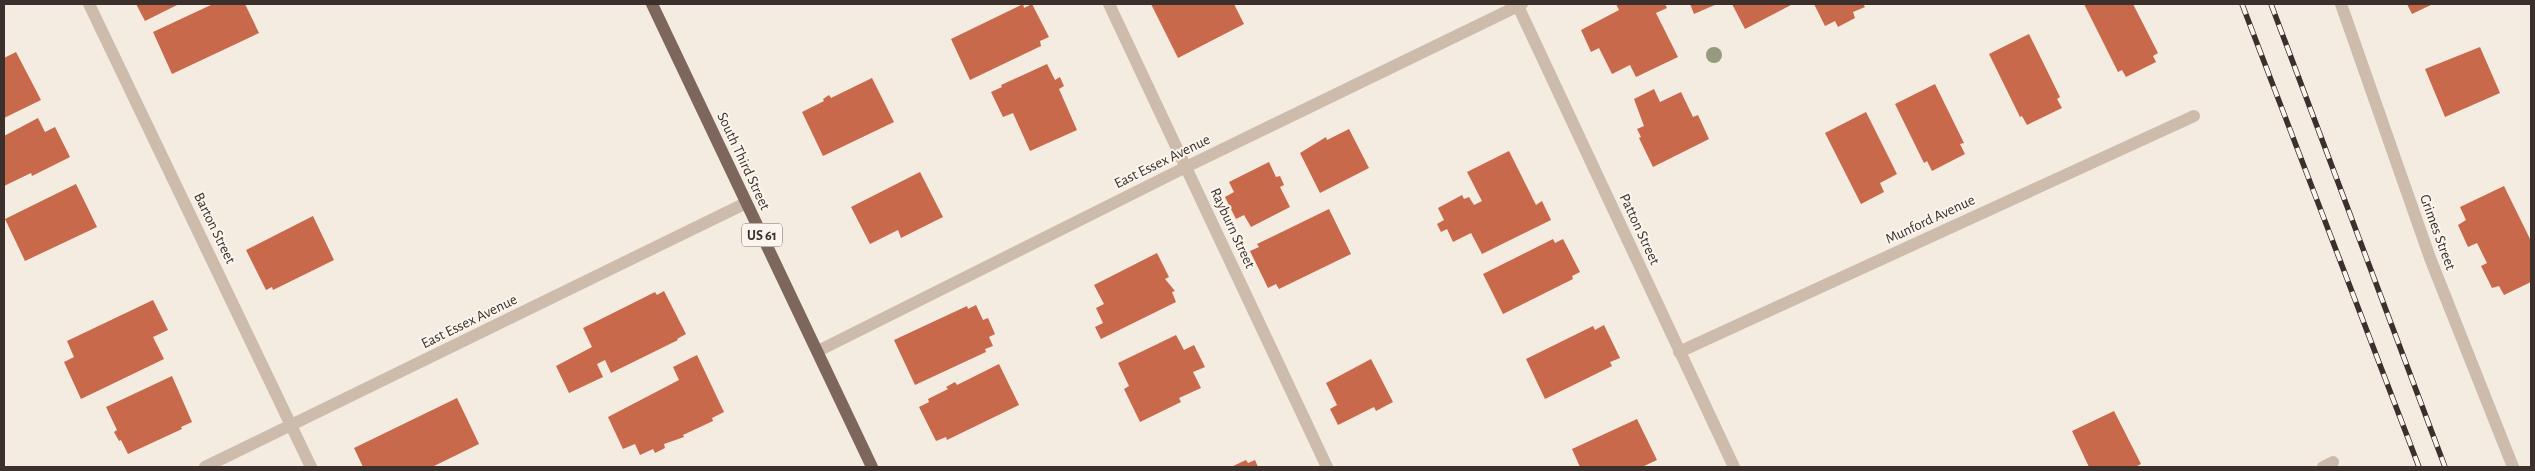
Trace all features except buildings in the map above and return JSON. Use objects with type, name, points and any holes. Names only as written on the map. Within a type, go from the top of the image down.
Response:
[{"type":"main road","name":"South Third Street","points":[[652,4],[872,467]]},
{"type":"street","name":"Barton Street","points":[[90,4],[311,467]]},
{"type":"street","name":"Rayburn Street","points":[[1109,4],[1327,467]]},
{"type":"street","name":"East Essex Avenue","points":[[818,351],[1186,166],[1519,4]]},
{"type":"street","name":"Patton Street","points":[[1519,4],[1734,467]]},
{"type":"street","name":"Grimes Street","points":[[2341,4],[2430,258],[2514,467]]},
{"type":"street","name":"Munford Avenue","points":[[1680,352],[2194,116]]},
{"type":"street","name":"East Essex Avenue","points":[[205,467],[746,203]]},
{"type":"railway","points":[[2242,4],[2419,467]]},
{"type":"railway","points":[[2271,4],[2445,467]]}]
